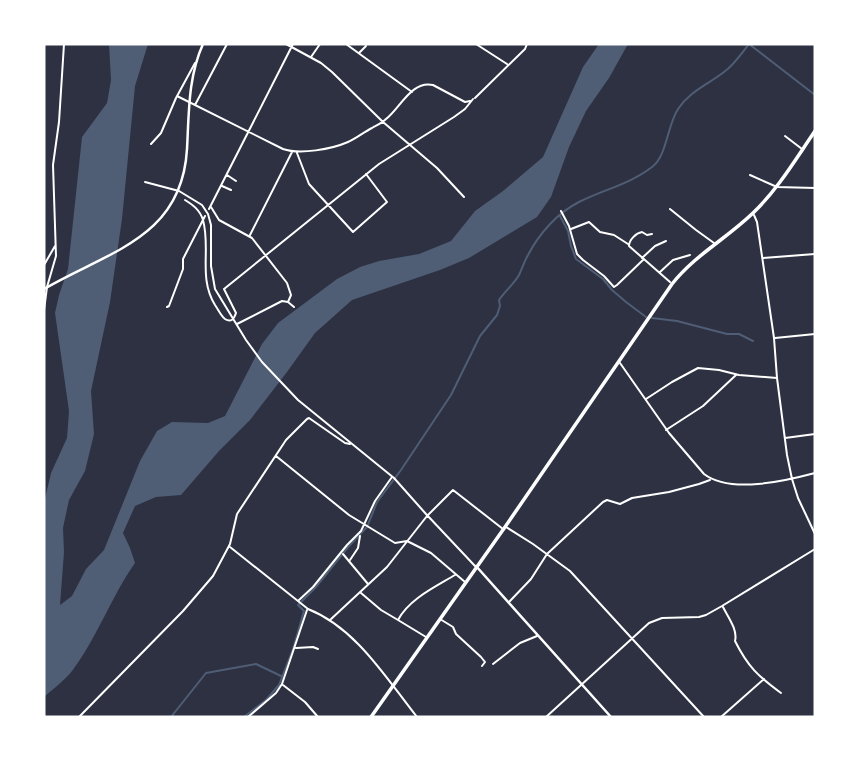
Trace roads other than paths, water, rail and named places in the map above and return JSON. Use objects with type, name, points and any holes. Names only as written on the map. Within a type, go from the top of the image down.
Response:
[{"type":"main road","points":[[46,288],[135,241],[155,225],[168,209],[179,191],[186,159],[190,102],[197,61],[203,44]]},
{"type":"main road","points":[[371,717],[672,284],[692,262],[753,213],[777,187],[815,131]]},
{"type":"main road","points":[[476,566],[611,717]]},
{"type":"street","points":[[44,310],[46,288],[56,256],[53,165],[64,44]]},
{"type":"street","points":[[195,105],[227,44]]},
{"type":"street","points":[[286,44],[292,45],[332,72],[383,122],[437,168],[464,197]]},
{"type":"street","points":[[311,58],[320,44]]},
{"type":"street","points":[[346,44],[412,92]]},
{"type":"street","points":[[476,44],[508,65]]},
{"type":"street","points":[[233,320],[236,313],[223,290],[379,164],[465,109],[527,44]]},
{"type":"street","points":[[288,302],[291,295],[287,283],[249,236],[219,220],[210,207],[292,45]]},
{"type":"street","points":[[358,53],[366,46]]},
{"type":"street","points":[[151,145],[161,133],[177,96],[197,61]]},
{"type":"street","points":[[177,96],[283,149],[296,152],[349,141],[383,122],[402,99],[427,84],[465,102],[473,99]]},
{"type":"street","points":[[785,136],[803,150]]},
{"type":"street","points":[[249,236],[292,151]]},
{"type":"street","points":[[296,152],[309,184],[353,232],[387,202],[366,174]]},
{"type":"street","points":[[226,174],[236,181]]},
{"type":"street","points":[[750,175],[777,187],[815,188]]},
{"type":"street","points":[[145,182],[179,191],[199,202],[208,214],[212,232],[211,266],[215,289],[262,362],[298,400],[393,477],[476,566]]},
{"type":"street","points":[[221,185],[231,190]]},
{"type":"street","points":[[185,200],[194,205],[203,220],[206,280],[223,318],[233,320]]},
{"type":"street","points":[[670,209],[715,243]]},
{"type":"street","points":[[561,211],[580,258],[614,287],[655,246],[666,241]]},
{"type":"street","points":[[753,213],[757,222],[792,479],[815,534]]},
{"type":"street","points":[[167,307],[183,269],[183,259],[205,216]]},
{"type":"street","points":[[570,229],[589,222],[600,232],[614,235],[672,284]]},
{"type":"street","points":[[629,245],[638,233],[652,234]]},
{"type":"street","points":[[44,265],[55,245]]},
{"type":"street","points":[[762,258],[815,254]]},
{"type":"street","points":[[659,272],[673,260],[690,255]]},
{"type":"street","points":[[236,325],[282,300],[294,307]]},
{"type":"street","points":[[774,338],[815,334]]},
{"type":"street","points":[[619,362],[666,430],[710,479],[738,485],[792,479],[815,473]]},
{"type":"street","points":[[645,400],[698,368],[736,375],[777,378]]},
{"type":"street","points":[[666,430],[703,406],[736,375]]},
{"type":"street","points":[[79,717],[214,576],[229,546],[237,514],[286,440],[309,418],[346,444],[351,443]]},
{"type":"street","points":[[785,438],[815,434]]},
{"type":"street","points":[[275,456],[365,526],[395,542],[407,541],[431,553],[465,582]]},
{"type":"street","points":[[299,601],[365,526],[375,501],[393,477]]},
{"type":"street","points":[[508,603],[531,579],[547,554],[607,500],[620,504],[632,498],[699,485],[710,479]]},
{"type":"street","points":[[330,621],[387,567],[427,516],[453,491],[570,571],[704,717]]},
{"type":"street","points":[[349,561],[358,548],[360,536]]},
{"type":"street","points":[[229,546],[308,609],[330,621],[352,639],[417,717]]},
{"type":"street","points":[[546,717],[631,638],[655,620],[668,617],[699,617],[722,606],[815,549]]},
{"type":"street","points":[[343,554],[368,585]]},
{"type":"street","points":[[398,620],[410,605],[456,575]]},
{"type":"street","points":[[360,592],[381,610],[426,637]]},
{"type":"street","points":[[722,606],[746,662],[781,693]]},
{"type":"street","points":[[248,717],[276,693],[282,684],[308,609]]},
{"type":"street","points":[[440,618],[453,627],[456,634],[481,657],[485,662],[482,666]]},
{"type":"street","points":[[494,664],[520,643],[538,636]]},
{"type":"street","points":[[295,649],[318,649]]},
{"type":"street","points":[[721,717],[764,679]]},
{"type":"street","points":[[282,684],[305,702],[318,717]]},
{"type":"water","points":[[109,44],[148,44],[135,86],[122,219],[110,302],[91,391],[94,434],[85,471],[69,500],[63,528],[60,605],[72,596],[86,569],[104,550],[140,461],[157,431],[172,422],[208,423],[225,416],[262,344],[278,323],[337,279],[360,267],[419,254],[451,241],[475,211],[543,157],[583,67],[599,44],[628,44],[586,111],[569,147],[551,197],[537,217],[469,258],[352,300],[315,333],[250,420],[181,495],[156,497],[135,506],[123,533],[135,563],[81,658],[69,675],[44,697],[44,503],[51,473],[67,438],[69,411],[55,313],[68,269],[82,137],[107,103],[111,80]]},
{"type":"waterway","points":[[244,717],[266,700],[279,685],[304,611],[298,605],[367,527],[377,502],[451,395],[480,336],[497,315],[499,300],[517,278],[532,247],[549,225],[579,202],[626,182],[652,167],[661,156],[678,109],[693,93],[728,69],[749,44],[815,95]]},
{"type":"waterway","points":[[560,216],[568,231],[576,259],[646,317]]},
{"type":"waterway","points":[[652,318],[677,321],[727,334],[739,334],[753,341]]},
{"type":"waterway","points":[[171,717],[206,673],[256,664],[281,676]]}]
